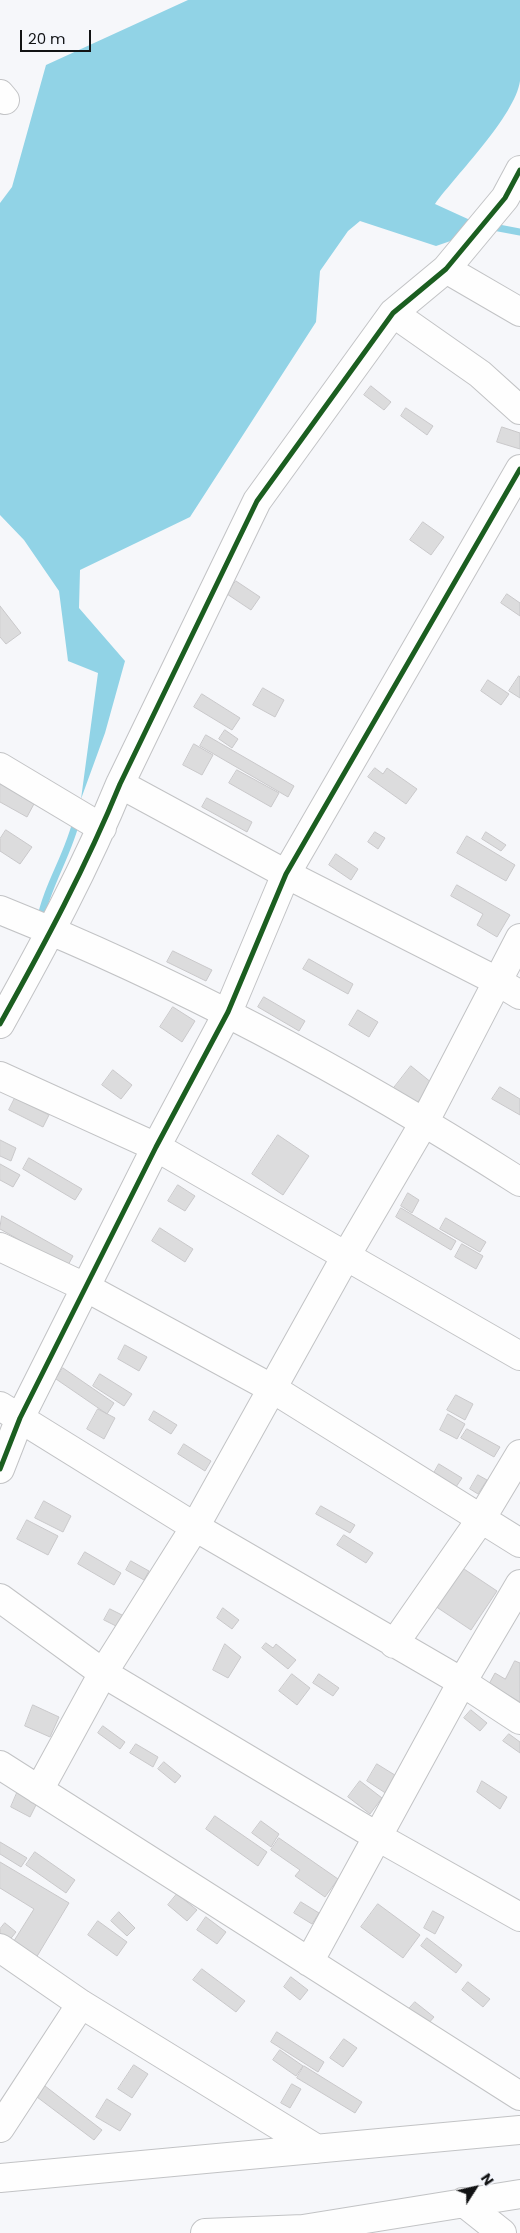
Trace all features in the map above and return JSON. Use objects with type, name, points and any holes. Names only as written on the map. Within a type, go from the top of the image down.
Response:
[{"type":"street","points":[[0,1024],[52,931],[102,828],[120,784],[257,501],[392,313],[446,269],[512,203],[520,170]]},
{"type":"street","points":[[446,269],[520,312]]},
{"type":"street","points":[[392,313],[480,374],[520,410]]},
{"type":"street","points":[[0,1469],[10,1412],[86,1288],[156,1147],[228,1012],[286,874],[520,469]]},
{"type":"street","points":[[0,767],[102,828]]},
{"type":"street","points":[[120,784],[286,874],[497,981],[520,995]]},
{"type":"street","points":[[0,910],[52,931],[228,1012],[425,1122],[520,1182]]},
{"type":"street","points":[[39,1790],[103,1673],[195,1527],[346,1256],[425,1122],[520,938]]},
{"type":"street","points":[[0,1076],[156,1147],[520,1356]]},
{"type":"street","points":[[0,1247],[86,1288],[272,1389],[520,1543]]},
{"type":"street","points":[[10,1412],[195,1527],[462,1682],[520,1720]]},
{"type":"street","points":[[394,1644],[481,1519],[520,1454]]},
{"type":"street","points":[[309,1962],[462,1682],[520,1584]]},
{"type":"street","points":[[0,1598],[103,1673],[378,1837],[520,1917]]},
{"type":"street","points":[[0,1765],[520,2096]]},
{"type":"street","points":[[0,1948],[81,2004],[317,2149]]},
{"type":"street","points":[[0,2128],[81,2004]]},
{"type":"street","points":[[0,2178],[520,2130]]},
{"type":"street","points":[[205,2233],[305,2231],[463,2202],[520,2194]]},
{"type":"street","points":[[463,2202],[502,2233]]},
{"type":"water","points":[[188,0],[520,0],[520,81],[508,111],[484,145],[435,204],[481,225],[468,235],[436,246],[360,221],[348,231],[320,271],[316,322],[190,517],[80,570],[79,608],[125,661],[105,733],[81,799],[98,673],[68,661],[59,591],[24,540],[0,515],[0,203],[12,187],[46,65]]},
{"type":"building","points":[[371,386],[391,402],[384,410],[364,395]]},
{"type":"building","points":[[406,408],[433,426],[427,435],[401,416]]},
{"type":"building","points":[[502,427],[520,433],[520,449],[497,442]]},
{"type":"building","points":[[423,522],[444,537],[431,555],[410,540]]},
{"type":"building","points":[[236,581],[260,597],[251,610],[227,594]]},
{"type":"building","points":[[507,594],[520,603],[520,616],[501,603]]},
{"type":"building","points":[[0,606],[21,633],[6,644],[0,637]]},
{"type":"building","points":[[520,677],[520,698],[509,691]]},
{"type":"building","points":[[488,680],[509,694],[501,705],[481,691]]},
{"type":"building","points":[[263,688],[284,700],[275,717],[253,705]]},
{"type":"building","points":[[202,694],[240,718],[232,730],[194,707]]},
{"type":"building","points":[[225,730],[238,739],[232,748],[219,739]]},
{"type":"building","points":[[206,735],[294,786],[288,797],[200,746]]},
{"type":"building","points":[[194,744],[213,755],[202,775],[183,765]]},
{"type":"building","points":[[375,768],[383,774],[387,768],[417,789],[406,804],[368,777]]},
{"type":"building","points":[[237,770],[279,793],[271,807],[229,783]]},
{"type":"building","points":[[0,783],[35,802],[27,817],[0,802]]},
{"type":"building","points":[[207,798],[252,822],[247,832],[202,807]]},
{"type":"building","points":[[6,830],[32,847],[20,864],[0,851],[0,839]]},
{"type":"building","points":[[375,832],[385,838],[378,849],[368,842]]},
{"type":"building","points":[[486,832],[506,845],[501,851],[482,839]]},
{"type":"building","points":[[467,836],[515,865],[506,881],[457,853]]},
{"type":"building","points":[[336,854],[358,869],[351,880],[329,865]]},
{"type":"building","points":[[457,885],[510,915],[497,937],[477,925],[483,914],[451,896]]},
{"type":"building","points":[[173,951],[212,970],[206,981],[167,962]]},
{"type":"building","points":[[309,959],[353,984],[348,994],[303,969]]},
{"type":"building","points":[[264,997],[305,1021],[299,1031],[258,1007]]},
{"type":"building","points":[[173,1007],[195,1021],[182,1042],[160,1027]]},
{"type":"building","points":[[358,1010],[378,1022],[369,1037],[349,1025]]},
{"type":"building","points":[[411,1066],[432,1083],[415,1106],[393,1089]]},
{"type":"building","points":[[113,1070],[132,1085],[121,1099],[102,1085]]},
{"type":"building","points":[[500,1087],[520,1099],[520,1115],[492,1099]]},
{"type":"building","points":[[15,1098],[49,1115],[43,1127],[9,1110]]},
{"type":"building","points":[[278,1135],[309,1156],[283,1195],[252,1174]]},
{"type":"building","points":[[0,1140],[16,1148],[11,1161],[0,1156]]},
{"type":"building","points":[[29,1158],[82,1189],[75,1200],[23,1169]]},
{"type":"building","points":[[0,1164],[20,1175],[13,1187],[0,1180]]},
{"type":"building","points":[[178,1185],[195,1196],[185,1211],[168,1201]]},
{"type":"building","points":[[408,1193],[419,1200],[412,1213],[401,1206]]},
{"type":"building","points":[[401,1208],[456,1241],[451,1250],[396,1217]]},
{"type":"building","points":[[2,1216],[73,1256],[67,1267],[0,1229]]},
{"type":"building","points":[[446,1218],[486,1242],[480,1252],[440,1229]]},
{"type":"building","points":[[160,1228],[193,1249],[185,1262],[152,1241]]},
{"type":"building","points":[[462,1244],[483,1256],[476,1269],[455,1257]]},
{"type":"building","points":[[125,1345],[147,1357],[139,1371],[118,1359]]},
{"type":"building","points":[[63,1368],[114,1403],[107,1414],[56,1379]]},
{"type":"building","points":[[100,1374],[132,1394],[124,1406],[93,1386]]},
{"type":"building","points":[[456,1395],[473,1404],[465,1420],[447,1410]]},
{"type":"building","points":[[98,1409],[115,1418],[104,1439],[87,1429]]},
{"type":"building","points":[[154,1411],[177,1425],[171,1434],[149,1420]]},
{"type":"building","points":[[448,1414],[465,1424],[457,1439],[440,1430]]},
{"type":"building","points":[[467,1429],[500,1447],[494,1457],[461,1438]]},
{"type":"building","points":[[184,1444],[211,1461],[205,1471],[178,1454]]},
{"type":"building","points":[[439,1464],[462,1478],[456,1487],[434,1473]]},
{"type":"building","points":[[478,1475],[487,1480],[478,1494],[470,1489]]},
{"type":"building","points":[[44,1501],[71,1516],[63,1532],[35,1518]]},
{"type":"building","points":[[321,1506],[355,1525],[350,1533],[316,1514]]},
{"type":"building","points":[[27,1520],[58,1536],[48,1555],[17,1539]]},
{"type":"building","points":[[344,1535],[373,1553],[366,1563],[337,1545]]},
{"type":"building","points":[[85,1552],[121,1573],[114,1585],[78,1564]]},
{"type":"building","points":[[131,1561],[149,1571],[144,1580],[126,1570]]},
{"type":"building","points":[[461,1567],[497,1591],[471,1630],[435,1606]]},
{"type":"building","points":[[223,1608],[239,1620],[232,1629],[217,1618]]},
{"type":"building","points":[[110,1609],[130,1619],[124,1630],[104,1620]]},
{"type":"building","points":[[266,1643],[273,1648],[276,1644],[296,1660],[288,1669],[262,1648]]},
{"type":"building","points":[[225,1644],[241,1657],[228,1678],[213,1670]]},
{"type":"building","points":[[515,1661],[520,1663],[520,1702],[489,1684],[495,1673],[505,1679]]},
{"type":"building","points":[[292,1674],[310,1688],[297,1705],[279,1691]]},
{"type":"building","points":[[319,1674],[339,1688],[333,1696],[313,1683]]},
{"type":"building","points":[[33,1705],[59,1717],[50,1737],[25,1726]]},
{"type":"building","points":[[471,1710],[487,1723],[480,1731],[464,1718]]},
{"type":"building","points":[[103,1726],[125,1742],[120,1749],[98,1733]]},
{"type":"building","points":[[509,1734],[520,1742],[520,1753],[503,1741]]},
{"type":"building","points":[[136,1744],[158,1757],[153,1767],[130,1753]]},
{"type":"building","points":[[164,1762],[181,1776],[175,1783],[158,1769]]},
{"type":"building","points":[[377,1764],[398,1777],[387,1794],[367,1781]]},
{"type":"building","points":[[360,1781],[382,1798],[370,1814],[348,1797]]},
{"type":"building","points":[[482,1781],[507,1797],[500,1809],[477,1792]]},
{"type":"building","points":[[17,1793],[37,1803],[30,1817],[11,1807]]},
{"type":"building","points":[[215,1816],[267,1852],[258,1866],[206,1829]]},
{"type":"building","points":[[261,1821],[279,1834],[271,1847],[252,1833]]},
{"type":"building","points":[[279,1838],[338,1879],[325,1897],[295,1876],[300,1870],[271,1850]]},
{"type":"building","points":[[0,1842],[27,1858],[21,1867],[0,1854]]},
{"type":"building","points":[[35,1852],[75,1880],[66,1893],[26,1865]]},
{"type":"building","points":[[0,1862],[69,1903],[36,1958],[12,1944],[34,1909],[0,1888]]},
{"type":"building","points":[[177,1894],[197,1910],[187,1921],[168,1905]]},
{"type":"building","points":[[301,1902],[319,1913],[312,1924],[294,1913]]},
{"type":"building","points":[[378,1904],[420,1935],[403,1958],[361,1927]]},
{"type":"building","points":[[433,1911],[444,1917],[435,1934],[424,1928]]},
{"type":"building","points":[[119,1912],[135,1928],[127,1936],[111,1921]]},
{"type":"building","points":[[206,1917],[226,1932],[217,1944],[197,1930]]},
{"type":"building","points":[[98,1921],[127,1942],[117,1956],[88,1935]]},
{"type":"building","points":[[5,1923],[16,1932],[8,1942],[0,1936],[0,1929]]},
{"type":"building","points":[[427,1938],[462,1965],[456,1973],[421,1946]]},
{"type":"building","points":[[202,1969],[245,2001],[236,2012],[193,1980]]},
{"type":"building","points":[[291,1977],[308,1990],[300,2000],[284,1987]]},
{"type":"building","points":[[468,1982],[490,1999],[483,2007],[462,1990]]},
{"type":"building","points":[[415,2002],[434,2017],[427,2025],[408,2010]]},
{"type":"building","points":[[277,2032],[324,2062],[318,2072],[271,2042]]},
{"type":"building","points":[[344,2039],[357,2048],[343,2067],[330,2058]]},
{"type":"building","points":[[280,2050],[303,2066],[296,2076],[273,2060]]},
{"type":"building","points":[[134,2065],[148,2074],[132,2098],[118,2089]]},
{"type":"building","points":[[304,2066],[362,2102],[355,2113],[297,2078]]},
{"type":"building","points":[[292,2084],[301,2089],[290,2108],[281,2103]]},
{"type":"building","points":[[45,2086],[102,2130],[94,2140],[37,2097]]},
{"type":"building","points":[[107,2099],[131,2114],[120,2131],[96,2117]]},
{"type":"waterway","points":[[488,226],[520,232]]},
{"type":"waterway","points":[[40,921],[43,908],[69,844],[77,818]]},
{"type":"cycle path","points":[[0,1024],[79,876],[120,784],[257,501],[393,313],[446,269],[505,198],[520,170]]},
{"type":"cycle path","points":[[0,1469],[20,1418],[156,1147],[228,1012],[286,874],[520,469]]}]
